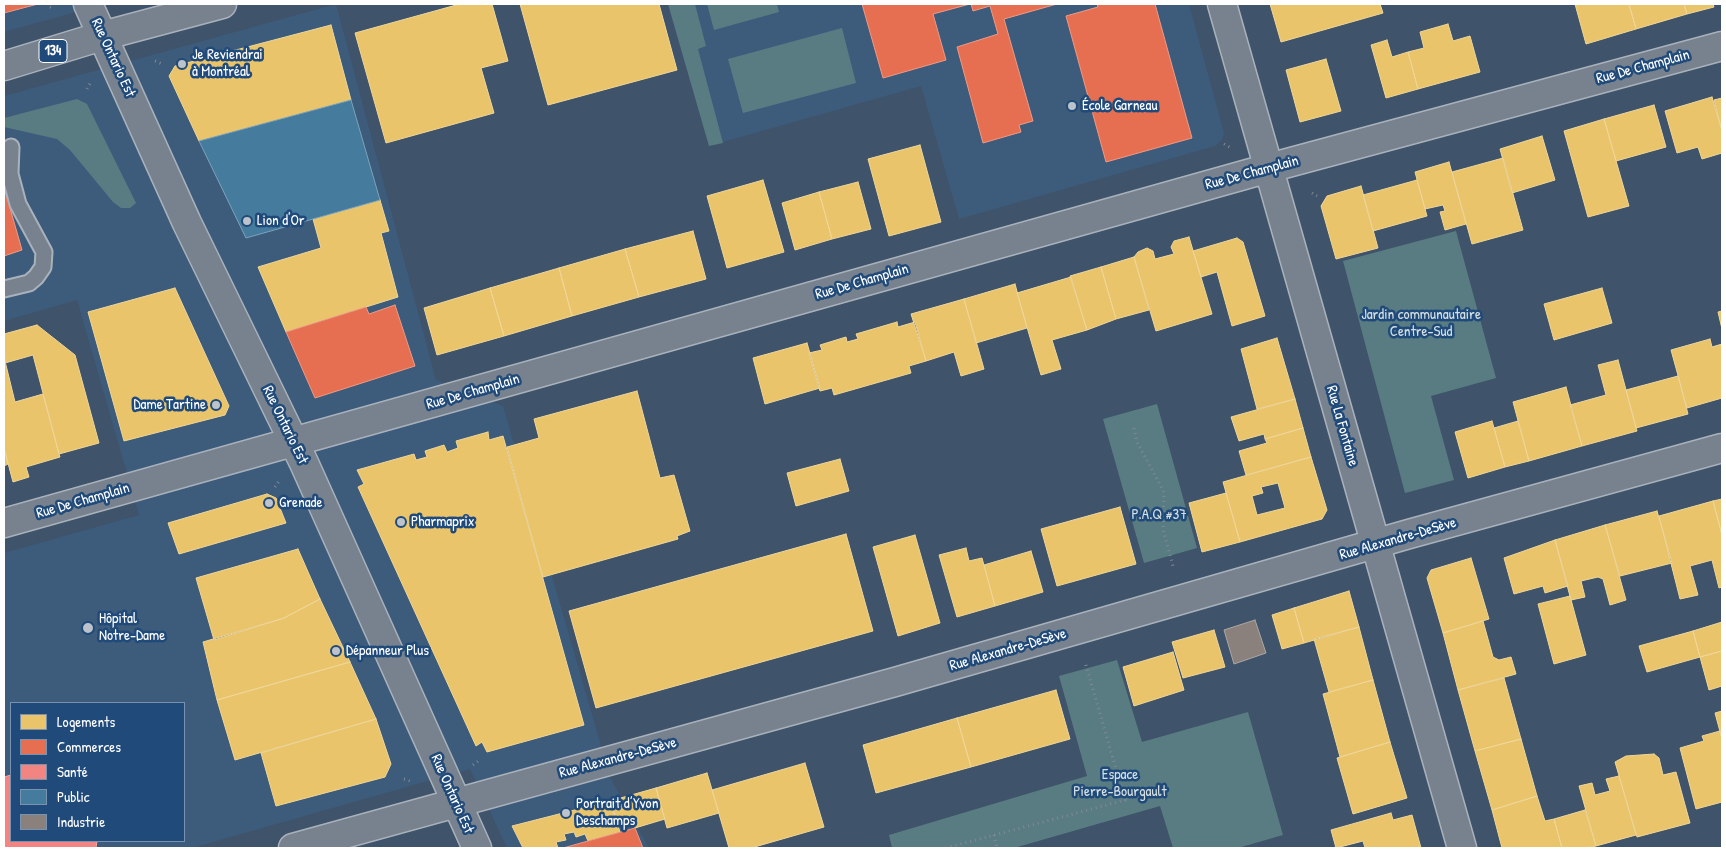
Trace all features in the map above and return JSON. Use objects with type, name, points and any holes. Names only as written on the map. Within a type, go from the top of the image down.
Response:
[{"type":"street","name":"Rue Ontario Est","points":[[88,4],[126,84],[187,223],[294,442],[477,848]]},
{"type":"street","name":"134","points":[[4,66],[102,36],[222,4]]},
{"type":"street","name":"Rue La Fontaine","points":[[1222,4],[1462,848]]},
{"type":"street","name":"Rue De Champlain","points":[[4,524],[1269,168],[1722,46]]},
{"type":"street","name":"Rue Alexandre-DeSève","points":[[293,848],[904,679],[1722,448]]},
{"type":"lane","points":[[4,289],[29,283],[36,277],[43,267],[44,252],[18,204],[10,174],[11,147]]},
{"type":"path","points":[[155,61],[162,64]]},
{"type":"path","points":[[1224,144],[1231,148]]},
{"type":"path","points":[[1312,193],[1317,196]]},
{"type":"path","points":[[1134,428],[1137,442],[1164,492],[1163,529],[1173,566]]},
{"type":"path","points":[[275,487],[279,481]]},
{"type":"path","points":[[946,848],[1125,800],[1085,662]]},
{"type":"path","points":[[473,765],[480,760]]},
{"type":"path","points":[[404,779],[413,782]]},
{"type":"path","points":[[994,835],[997,848]]},
{"type":"shaded area","points":[[4,4],[105,4],[4,32]]},
{"type":"shaded area","points":[[336,4],[436,380],[503,406],[610,777],[649,848],[507,848],[470,769],[192,848],[4,848],[4,553],[139,515],[77,300],[4,321],[4,96]]},
{"type":"shaded area","name":"École Garneau","points":[[668,4],[1189,4],[1224,133],[1222,140],[1215,146],[959,219],[921,86],[709,146]]},
{"type":"green space","points":[[668,4],[695,4],[706,46],[698,49],[723,143],[709,146]]},
{"type":"green space","points":[[707,4],[777,4],[779,12],[714,30]]},
{"type":"green space","points":[[842,28],[856,83],[743,113],[728,59]]},
{"type":"green space","points":[[77,99],[87,104],[136,203],[130,208],[121,208],[113,202],[70,150],[57,139],[4,127],[4,118]]},
{"type":"green space","name":"Jardin communautaire Centre-Sud","points":[[1456,231],[1496,378],[1431,396],[1454,480],[1405,493],[1343,261]]},
{"type":"green space","name":"P.A.Q #37","points":[[1157,404],[1197,548],[1144,563],[1103,419]]},
{"type":"green space","name":"Espace Pierre-Bourgault","points":[[1117,660],[1142,742],[1248,712],[1283,835],[1238,848],[1173,848],[1160,806],[1014,848],[892,848],[889,835],[1087,776],[1059,676]]},
{"type":"building: Logements","points":[[460,4],[492,4],[508,61],[481,68],[494,113],[386,143],[355,33]]},
{"type":"building: Logements","points":[[520,4],[659,4],[677,70],[548,105]]},
{"type":"building: Logements","points":[[1270,4],[1380,4],[1383,13],[1281,42]]},
{"type":"building: Logements","points":[[1575,4],[1629,4],[1636,29],[1586,44]]},
{"type":"building: Logements","points":[[1629,4],[1684,4],[1687,14],[1636,29]]},
{"type":"building: Logements","points":[[1684,4],[1713,4],[1714,7],[1687,14]]},
{"type":"building: Logements","points":[[1448,24],[1453,41],[1470,36],[1480,72],[1418,89],[1408,52],[1424,48],[1420,32]]},
{"type":"building: Logements","points":[[331,25],[351,100],[199,141],[169,76],[175,66]]},
{"type":"building: Logements","points":[[1387,40],[1392,57],[1408,52],[1418,89],[1386,98],[1371,45]]},
{"type":"building: Logements","points":[[1326,59],[1341,111],[1300,122],[1286,70]]},
{"type":"building: Logements","points":[[1712,97],[1722,131],[1722,153],[1702,159],[1698,147],[1677,153],[1665,111]]},
{"type":"building: Logements","points":[[1722,98],[1722,131],[1714,100]]},
{"type":"building: Logements","points":[[1654,105],[1666,147],[1616,161],[1604,119]]},
{"type":"building: Logements","points":[[1604,119],[1629,206],[1588,217],[1564,131]]},
{"type":"building: Logements","points":[[1542,136],[1555,180],[1512,193],[1500,149]]},
{"type":"building: Logements","points":[[920,145],[941,222],[889,236],[868,159]]},
{"type":"building: Logements","points":[[1503,158],[1523,230],[1472,244],[1452,172]]},
{"type":"building: Logements","points":[[1449,162],[1466,224],[1445,230],[1440,212],[1445,211],[1443,205],[1425,209],[1415,172]]},
{"type":"building: Logements","points":[[763,180],[784,252],[727,268],[707,196]]},
{"type":"building: Logements","points":[[1417,180],[1427,216],[1373,231],[1363,195]]},
{"type":"building: Logements","points":[[858,182],[871,229],[832,239],[819,192]]},
{"type":"building: Logements","points":[[1361,186],[1378,248],[1336,259],[1321,206],[1327,196]]},
{"type":"building: Logements","points":[[819,192],[832,239],[795,250],[782,203]]},
{"type":"building: Logements","points":[[380,200],[389,231],[381,233],[398,297],[286,332],[258,267],[321,248],[313,219]]},
{"type":"building: Logements","points":[[693,231],[706,279],[639,297],[625,249]]},
{"type":"building: Logements","points":[[1189,237],[1212,314],[1156,331],[1134,257],[1138,252],[1147,248],[1153,251],[1155,259],[1174,254],[1171,247],[1174,241]]},
{"type":"building: Logements","points":[[1237,238],[1243,242],[1265,316],[1232,326],[1217,272],[1201,277],[1193,251]]},
{"type":"building: Logements","points":[[625,249],[639,297],[572,316],[559,268]]},
{"type":"building: Logements","points":[[1134,257],[1149,310],[1116,319],[1101,267]]},
{"type":"building: Logements","points":[[1101,267],[1116,319],[1087,330],[1070,276]]},
{"type":"building: Logements","points":[[559,268],[572,316],[504,336],[490,288]]},
{"type":"building: Logements","points":[[1071,277],[1087,330],[1052,340],[1061,369],[1041,375],[1017,293]]},
{"type":"building: Logements","points":[[1015,284],[1027,328],[976,343],[964,299]]},
{"type":"building: Logements","points":[[175,288],[229,406],[225,415],[124,441],[88,312]]},
{"type":"building: Logements","points":[[490,288],[504,336],[437,355],[424,308]]},
{"type":"building: Logements","points":[[1602,288],[1612,323],[1554,340],[1544,304]]},
{"type":"building: Logements","points":[[964,299],[984,369],[961,376],[954,352],[926,361],[911,314]]},
{"type":"building: Logements","points":[[1722,311],[1722,329],[1718,312]]},
{"type":"building: Logements","points":[[897,322],[898,327],[915,322],[926,361],[909,366],[911,373],[834,395],[832,388],[820,391],[809,353],[822,350],[820,345],[846,337],[847,342],[858,339],[856,334]]},
{"type":"building: Logements","points":[[37,325],[75,355],[99,443],[59,454],[33,355],[5,363],[4,334]]},
{"type":"building: Logements","points":[[1277,338],[1295,399],[1257,409],[1241,349]]},
{"type":"building: Logements","points":[[1710,339],[1712,347],[1722,344],[1722,398],[1687,408],[1671,350]]},
{"type":"building: Logements","points":[[807,343],[820,388],[765,404],[753,358]]},
{"type":"building: Logements","points":[[4,357],[15,402],[43,394],[60,457],[26,467],[29,477],[13,482],[4,448]]},
{"type":"building: Logements","points":[[1618,360],[1637,431],[1582,446],[1570,405],[1606,395],[1598,365]]},
{"type":"building: Logements","points":[[1678,376],[1688,414],[1636,428],[1626,390]]},
{"type":"building: Logements","points":[[1566,387],[1582,446],[1529,461],[1513,402]]},
{"type":"building: Logements","points":[[637,391],[660,478],[674,475],[690,531],[677,536],[678,539],[543,577],[507,447],[539,438],[534,419]]},
{"type":"building: Logements","points":[[1295,399],[1303,428],[1265,439],[1264,434],[1239,441],[1231,417]]},
{"type":"building: Logements","points":[[1492,421],[1505,467],[1468,478],[1455,432]]},
{"type":"building: Logements","points":[[1518,421],[1529,461],[1505,467],[1494,428]]},
{"type":"building: Logements","points":[[1303,428],[1311,457],[1246,475],[1239,451],[1267,443],[1265,439]]},
{"type":"building: Logements","points":[[488,432],[489,440],[503,436],[584,725],[487,752],[482,742],[476,746],[358,487],[364,484],[357,470],[414,454],[416,460],[427,457],[425,451],[444,445],[447,452],[458,448],[456,441]]},
{"type":"building: Logements","points":[[4,448],[8,464],[4,466]]},
{"type":"building: Logements","points":[[1311,457],[1327,510],[1322,519],[1240,542],[1223,482]],"holes":[[[1278,483],[1285,508],[1257,515],[1252,496],[1263,493],[1261,487]]]},
{"type":"building: Logements","points":[[840,459],[849,491],[796,506],[787,473]]},
{"type":"building: Logements","points":[[1226,493],[1240,542],[1202,552],[1189,503]]},
{"type":"building: Logements","points":[[267,494],[276,498],[286,523],[179,554],[168,523]]},
{"type":"building: Logements","points":[[1722,499],[1722,535],[1713,501]]},
{"type":"building: Logements","points":[[1713,501],[1722,535],[1722,587],[1719,588],[1712,560],[1690,566],[1698,595],[1680,599],[1659,516]]},
{"type":"building: Logements","points":[[1120,507],[1136,564],[1057,586],[1041,529]]},
{"type":"building: Logements","points":[[1657,511],[1672,563],[1620,576],[1605,525]]},
{"type":"building: Logements","points":[[1605,525],[1626,600],[1610,605],[1603,579],[1598,577],[1581,581],[1585,597],[1571,600],[1555,540]]},
{"type":"building: Logements","points":[[846,534],[873,631],[596,708],[569,611]]},
{"type":"building: Logements","points":[[915,535],[940,623],[898,636],[873,547]]},
{"type":"building: Logements","points":[[1555,540],[1568,586],[1545,593],[1543,586],[1514,594],[1504,558]]},
{"type":"building: Logements","points":[[966,548],[969,561],[982,558],[995,606],[957,617],[939,555]]},
{"type":"building: Logements","points":[[298,549],[320,599],[284,618],[214,640],[196,578]]},
{"type":"building: Logements","points":[[1031,551],[1043,592],[995,606],[984,565]]},
{"type":"building: Logements","points":[[1471,558],[1489,619],[1443,633],[1427,578],[1431,570]]},
{"type":"building: Logements","points":[[1349,591],[1359,627],[1304,643],[1294,608]]},
{"type":"building: Logements","points":[[1570,596],[1586,655],[1554,664],[1538,604]]},
{"type":"building: Logements","points":[[320,599],[350,662],[217,700],[203,642],[284,618]]},
{"type":"building: Logements","points":[[1294,608],[1304,643],[1282,649],[1272,615]]},
{"type":"building: Logements","points":[[1483,621],[1493,657],[1499,660],[1511,657],[1516,674],[1458,690],[1443,633]]},
{"type":"building: Logements","points":[[1722,622],[1722,651],[1700,657],[1693,631]]},
{"type":"building: Logements","points":[[1359,627],[1373,680],[1329,692],[1314,639]]},
{"type":"building: Logements","points":[[1214,630],[1225,667],[1183,678],[1172,642]]},
{"type":"building: Logements","points":[[1693,631],[1700,657],[1647,672],[1639,646]]},
{"type":"building: Logements","points":[[1722,651],[1722,686],[1709,690],[1700,657]]},
{"type":"building: Logements","points":[[1173,652],[1184,690],[1134,706],[1123,667]]},
{"type":"building: Logements","points":[[350,662],[376,719],[235,760],[217,700]]},
{"type":"building: Logements","points":[[1504,678],[1521,739],[1475,751],[1458,690]]},
{"type":"building: Logements","points":[[1373,680],[1390,742],[1340,757],[1323,694]]},
{"type":"building: Logements","points":[[1056,690],[1070,739],[971,767],[957,718]]},
{"type":"building: Logements","points":[[1722,711],[1722,739],[1715,713]]},
{"type":"building: Logements","points":[[957,718],[971,767],[876,793],[863,745]]},
{"type":"building: Logements","points":[[376,719],[391,764],[385,777],[276,806],[261,753]]},
{"type":"building: Logements","points":[[1720,731],[1722,739],[1722,802],[1696,809],[1680,748],[1704,741],[1702,736]]},
{"type":"building: Logements","points":[[1521,739],[1537,796],[1492,810],[1475,751]]},
{"type":"building: Logements","points":[[1390,742],[1407,798],[1353,814],[1337,758]]},
{"type":"building: Logements","points":[[1654,754],[1659,758],[1663,775],[1676,772],[1690,823],[1637,837],[1615,762],[1626,756]]},
{"type":"building: Logements","points":[[805,763],[824,827],[751,848],[729,848],[712,790]]},
{"type":"building: Logements","points":[[707,773],[719,813],[667,828],[656,788]]},
{"type":"building: Logements","points":[[1619,776],[1636,835],[1596,846],[1579,786],[1592,783],[1595,795],[1610,791],[1606,779]]},
{"type":"building: Logements","points":[[656,788],[665,819],[635,828],[633,818],[618,823],[610,801]]},
{"type":"building: Logements","points":[[1537,796],[1545,821],[1554,819],[1562,848],[1502,848],[1492,810]]},
{"type":"building: Logements","points":[[610,801],[620,832],[588,841],[585,834],[576,837],[574,832],[564,834],[566,840],[556,842],[558,848],[523,848],[512,826]]},
{"type":"building: Logements","points":[[1585,810],[1596,846],[1588,848],[1562,848],[1554,819]]},
{"type":"building: Logements","points":[[1391,813],[1393,820],[1412,815],[1421,848],[1365,848],[1363,841],[1336,848],[1331,830]]},
{"type":"building: Commerces","points":[[4,4],[38,4],[4,13]]},
{"type":"building: Commerces","points":[[862,4],[970,4],[933,14],[946,60],[883,78]]},
{"type":"building: Commerces","points":[[971,4],[1057,4],[1004,19],[1033,121],[1019,125],[1021,132],[983,143],[957,47],[998,34],[990,6],[973,11]]},
{"type":"building: Commerces","points":[[1097,4],[1155,4],[1192,138],[1106,162],[1066,16],[1098,7]]},
{"type":"building: Commerces","points":[[4,187],[22,250],[4,256]]},
{"type":"building: Commerces","points":[[395,305],[415,366],[315,398],[286,332],[366,307],[369,314]]},
{"type":"building: Commerces","points":[[635,828],[643,848],[563,848],[588,841]]},
{"type":"building: Santé","points":[[10,775],[10,842],[97,842],[96,848],[4,848],[4,777]]},
{"type":"building: Public","points":[[351,100],[380,200],[246,238],[199,141]]},
{"type":"building: Industrie","points":[[1255,620],[1266,653],[1234,664],[1224,630]]},
{"type":"place","name":"Je Reviendrai à Montréal","points":[[182,64]]},
{"type":"place","name":"École Garneau","points":[[1072,106]]},
{"type":"place","name":"Lion d'Or","points":[[247,221]]},
{"type":"place","name":"Dame Tartine","points":[[216,405]]},
{"type":"place","name":"Grenade","points":[[269,503]]},
{"type":"place","name":"Pharmaprix","points":[[401,522]]},
{"type":"place","name":"Hôpital Notre-Dame","points":[[88,628]]},
{"type":"place","name":"Dépanneur Plus","points":[[336,651]]},
{"type":"place","name":"Portrait d’Yvon Deschamps","points":[[566,813]]}]
